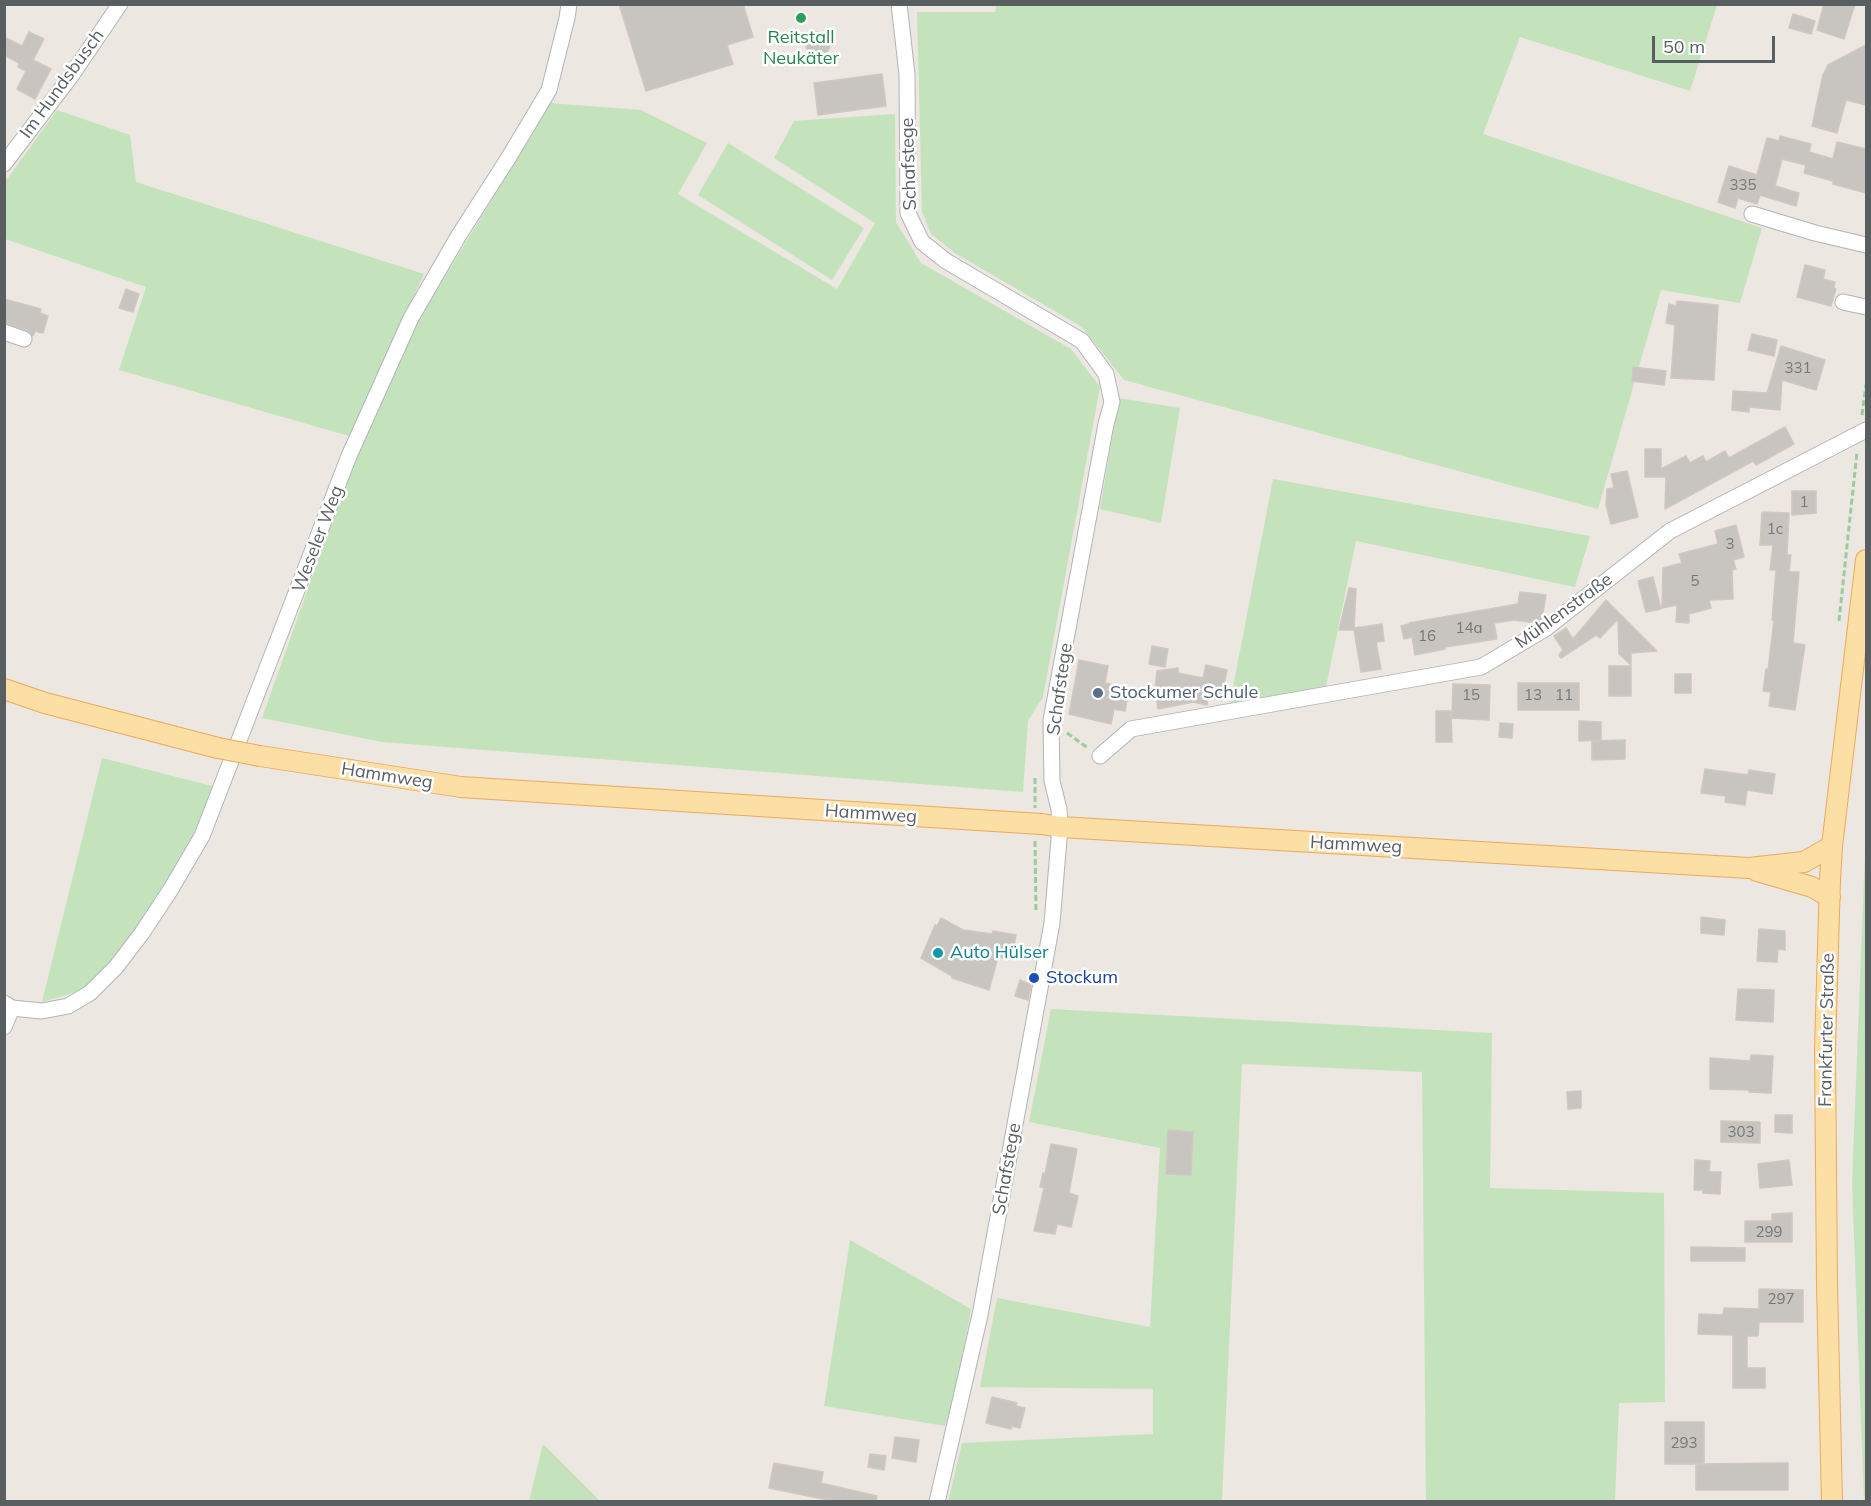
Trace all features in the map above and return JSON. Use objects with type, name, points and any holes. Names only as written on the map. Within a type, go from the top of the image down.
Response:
[{"type":"main road","name":"Frankfurter Straße","points":[[1832,1502],[1827,1296],[1825,1049],[1830,897],[1832,846],[1866,560]]},
{"type":"main road","name":"Hammweg","points":[[4,689],[45,703],[218,748],[461,787],[1749,868],[1804,862],[1832,846]]},
{"type":"main road","name":"Hammweg","points":[[1749,868],[1812,887],[1830,897]]},
{"type":"street","name":"Im Hundsbusch","points":[[4,164],[71,76],[120,4]]},
{"type":"street","name":"Weseler Weg","points":[[4,1027],[8,1006],[42,1011],[68,1006],[90,993],[116,967],[142,933],[202,836],[354,446],[411,318],[459,235],[549,90],[569,4]]},
{"type":"street","name":"Schafstege","points":[[900,4],[907,74],[908,213],[922,242],[946,261],[1082,341],[1106,374],[1112,402],[1106,424],[1052,720],[1052,781],[1059,809],[1042,825],[1050,935],[980,1315],[937,1502]]},
{"type":"street","points":[[1752,214],[1815,233],[1866,245]]},
{"type":"street","points":[[1843,302],[1866,307]]},
{"type":"street","points":[[4,332],[24,339]]},
{"type":"street","name":"Mühlenstraße","points":[[1100,756],[1131,729],[1481,667],[1545,629],[1670,531],[1863,432]]},
{"type":"path","points":[[1863,432],[1866,385]]},
{"type":"path","points":[[1052,720],[1100,756]]},
{"type":"green space","points":[[997,4],[1717,5],[1690,91],[1520,37],[1483,134],[1762,228],[1740,303],[1661,290],[1598,509],[1124,380],[1082,327],[955,253],[931,234],[922,212],[917,12],[995,12]]},
{"type":"green space","points":[[550,103],[641,110],[707,143],[678,194],[837,289],[875,223],[774,158],[794,121],[895,114],[896,222],[921,263],[1071,349],[1100,387],[1043,697],[1028,721],[1023,792],[382,742],[262,718],[352,465],[417,323]]},
{"type":"green space","points":[[57,110],[130,135],[136,182],[424,274],[349,436],[119,370],[146,287],[5,239],[5,182]]},
{"type":"green space","points":[[728,143],[864,228],[832,280],[698,195]]},
{"type":"green space","points":[[1119,398],[1180,408],[1161,523],[1100,509]]},
{"type":"green space","points":[[1273,479],[1590,536],[1575,587],[1356,541],[1326,687],[1230,703]]},
{"type":"green space","points":[[102,758],[216,787],[197,832],[167,888],[113,963],[86,989],[42,1002]]},
{"type":"green space","points":[[1866,827],[1866,1501],[1864,1502],[1852,1183]]},
{"type":"green space","points":[[1051,1009],[1492,1033],[1490,1188],[1664,1193],[1665,1402],[1619,1403],[1615,1501],[1426,1501],[1422,1072],[1242,1064],[1222,1501],[948,1502],[962,1443],[1153,1434],[1153,1389],[980,1387],[997,1298],[1150,1327],[1160,1148],[1029,1122]]},
{"type":"green space","points":[[850,1240],[971,1309],[957,1386],[945,1426],[824,1406]]},
{"type":"green space","points":[[543,1444],[600,1501],[529,1501]]},
{"type":"building","points":[[619,4],[743,4],[753,37],[727,45],[733,64],[646,91]]},
{"type":"building","points":[[1824,4],[1855,4],[1844,39],[1817,30]]},
{"type":"building","points":[[1793,14],[1815,21],[1811,34],[1789,28]]},
{"type":"building","points":[[29,32],[44,39],[33,60],[51,69],[35,99],[17,89],[26,71],[18,67],[19,63],[4,55],[4,37],[22,46]]},
{"type":"building","points":[[818,32],[827,35],[830,44],[827,53],[818,56],[809,53],[806,44],[809,35]]},
{"type":"building","points":[[1866,45],[1866,105],[1846,100],[1837,133],[1812,126],[1823,75],[1828,65]]},
{"type":"building","points":[[882,74],[886,106],[818,115],[814,83]]},
{"type":"building","points":[[1780,136],[1811,144],[1809,152],[1833,159],[1837,142],[1866,149],[1866,193],[1804,173],[1806,165],[1782,159],[1775,186],[1799,193],[1796,206],[1760,195],[1757,204],[1738,198],[1735,208],[1718,202],[1729,166],[1757,175],[1767,138],[1779,141]]},
{"type":"building","points":[[1805,265],[1825,270],[1823,279],[1835,282],[1834,288],[1836,289],[1831,306],[1797,297]]},
{"type":"building","points":[[126,289],[139,294],[133,312],[119,308]]},
{"type":"building","points":[[4,299],[41,309],[40,313],[48,316],[43,333],[35,331],[33,336],[27,330],[4,323]]},
{"type":"building","points":[[1677,301],[1718,305],[1714,380],[1671,378],[1675,325],[1666,323],[1669,304],[1676,306]]},
{"type":"building","points":[[1752,334],[1777,340],[1774,356],[1748,350]]},
{"type":"building","points":[[1781,346],[1825,360],[1816,390],[1782,380],[1780,410],[1749,407],[1749,412],[1732,410],[1733,391],[1767,393]]},
{"type":"building","points":[[1633,367],[1666,371],[1664,385],[1632,381]]},
{"type":"building","points":[[1785,427],[1794,444],[1756,465],[1753,461],[1665,509],[1666,477],[1645,477],[1645,449],[1661,449],[1661,469],[1686,456],[1690,463],[1703,456],[1706,462],[1725,451],[1729,458]]},
{"type":"building","points":[[1627,471],[1638,517],[1611,524],[1606,505],[1607,489],[1614,488],[1611,474]]},
{"type":"building","points":[[1792,491],[1816,491],[1816,513],[1792,515]]},
{"type":"building","points":[[1762,512],[1789,513],[1787,555],[1791,555],[1789,572],[1799,572],[1793,643],[1805,645],[1795,710],[1769,706],[1771,692],[1763,691],[1774,620],[1772,620],[1776,570],[1770,570],[1773,545],[1760,545]]},
{"type":"building","points":[[1736,525],[1744,557],[1733,560],[1736,569],[1732,570],[1733,599],[1709,600],[1711,608],[1689,614],[1689,623],[1676,622],[1677,605],[1662,608],[1663,568],[1682,563],[1679,554],[1718,544],[1715,531]]},
{"type":"building","points":[[1653,577],[1661,609],[1646,612],[1638,581]]},
{"type":"building","points":[[1349,588],[1356,589],[1354,628],[1382,624],[1384,641],[1376,642],[1381,669],[1361,672],[1354,630],[1339,630]]},
{"type":"building","points":[[1520,592],[1546,595],[1542,619],[1536,623],[1514,620],[1494,623],[1497,639],[1445,647],[1445,649],[1415,655],[1412,637],[1404,639],[1401,626],[1518,604]]},
{"type":"building","points":[[1606,600],[1657,651],[1631,653],[1631,665],[1619,654],[1618,619],[1600,638],[1596,635],[1561,658],[1559,655],[1563,650],[1554,636],[1566,628],[1573,639]]},
{"type":"building","points":[[1152,646],[1168,649],[1165,667],[1149,664]]},
{"type":"building","name":"Stockumer Schule","points":[[1079,660],[1108,666],[1105,683],[1118,686],[1116,692],[1128,694],[1125,711],[1114,709],[1111,724],[1069,714]]},
{"type":"building","points":[[1206,665],[1227,670],[1221,700],[1208,697],[1207,705],[1193,702],[1158,709],[1155,688],[1157,671],[1178,668],[1178,673],[1203,678]]},
{"type":"building","points":[[1609,666],[1631,666],[1631,696],[1609,696]]},
{"type":"building","points":[[1675,674],[1691,674],[1691,693],[1675,693]]},
{"type":"building","points":[[1518,683],[1579,683],[1579,710],[1518,710]]},
{"type":"building","points":[[1453,684],[1490,685],[1489,720],[1452,718]]},
{"type":"building","points":[[1436,711],[1451,711],[1452,742],[1436,742]]},
{"type":"building","points":[[1579,721],[1601,722],[1601,740],[1579,741]]},
{"type":"building","points":[[1500,723],[1513,724],[1512,738],[1499,737]]},
{"type":"building","points":[[1625,740],[1625,759],[1592,760],[1592,741]]},
{"type":"building","points":[[1705,769],[1748,775],[1749,770],[1775,774],[1772,794],[1747,790],[1745,805],[1725,802],[1726,796],[1701,793]]},
{"type":"building","points":[[1701,917],[1725,920],[1724,935],[1701,933]]},
{"type":"building","points":[[941,918],[963,930],[992,934],[993,931],[1016,935],[1012,959],[998,957],[989,990],[952,978],[921,958],[935,925],[937,926]]},
{"type":"building","points":[[1759,929],[1785,931],[1785,950],[1778,949],[1777,962],[1757,961]]},
{"type":"building","points":[[1020,980],[1031,985],[1028,1000],[1015,996]]},
{"type":"building","points":[[1738,989],[1774,990],[1773,1022],[1736,1020]]},
{"type":"building","points":[[1751,1055],[1773,1056],[1771,1093],[1710,1089],[1710,1058],[1750,1061]]},
{"type":"building","points":[[1581,1091],[1581,1108],[1568,1109],[1567,1092]]},
{"type":"building","points":[[1775,1115],[1792,1115],[1792,1133],[1775,1132]]},
{"type":"building","points":[[1721,1121],[1760,1122],[1760,1143],[1721,1142]]},
{"type":"building","points":[[1168,1130],[1193,1132],[1191,1175],[1166,1174]]},
{"type":"building","points":[[1051,1144],[1077,1149],[1069,1193],[1078,1196],[1071,1227],[1057,1224],[1055,1234],[1034,1231],[1044,1188],[1040,1187]]},
{"type":"building","points":[[1695,1160],[1710,1161],[1709,1172],[1721,1172],[1720,1194],[1694,1190]]},
{"type":"building","points":[[1789,1160],[1792,1185],[1760,1188],[1758,1164]]},
{"type":"building","points":[[1792,1213],[1792,1242],[1745,1242],[1745,1221],[1772,1221],[1772,1214]]},
{"type":"building","points":[[1691,1247],[1745,1248],[1745,1261],[1691,1261]]},
{"type":"building","points":[[1759,1289],[1803,1290],[1803,1322],[1759,1322],[1758,1336],[1747,1336],[1747,1368],[1765,1368],[1765,1388],[1733,1388],[1733,1335],[1698,1334],[1699,1314],[1723,1315],[1724,1308],[1759,1309]]},
{"type":"building","points":[[992,1397],[1017,1403],[1016,1406],[1025,1408],[1020,1428],[1012,1426],[1011,1429],[986,1423]]},
{"type":"building","points":[[1665,1422],[1704,1422],[1704,1464],[1665,1464]]},
{"type":"building","points":[[895,1437],[919,1440],[916,1462],[892,1458]]},
{"type":"building","points":[[870,1454],[886,1456],[884,1470],[868,1467]]},
{"type":"building","points":[[774,1463],[823,1472],[821,1483],[877,1496],[876,1502],[838,1502],[769,1488]]},
{"type":"building","points":[[1788,1463],[1788,1490],[1696,1490],[1696,1464]]},
{"type":"place","name":"Reitstall Neukäter","points":[[801,18]]},
{"type":"place","name":"Stockumer Schule","points":[[1098,693]]},
{"type":"place","name":"Auto Hülser","points":[[938,953]]},
{"type":"place","name":"Stockum","points":[[1034,978]]}]
